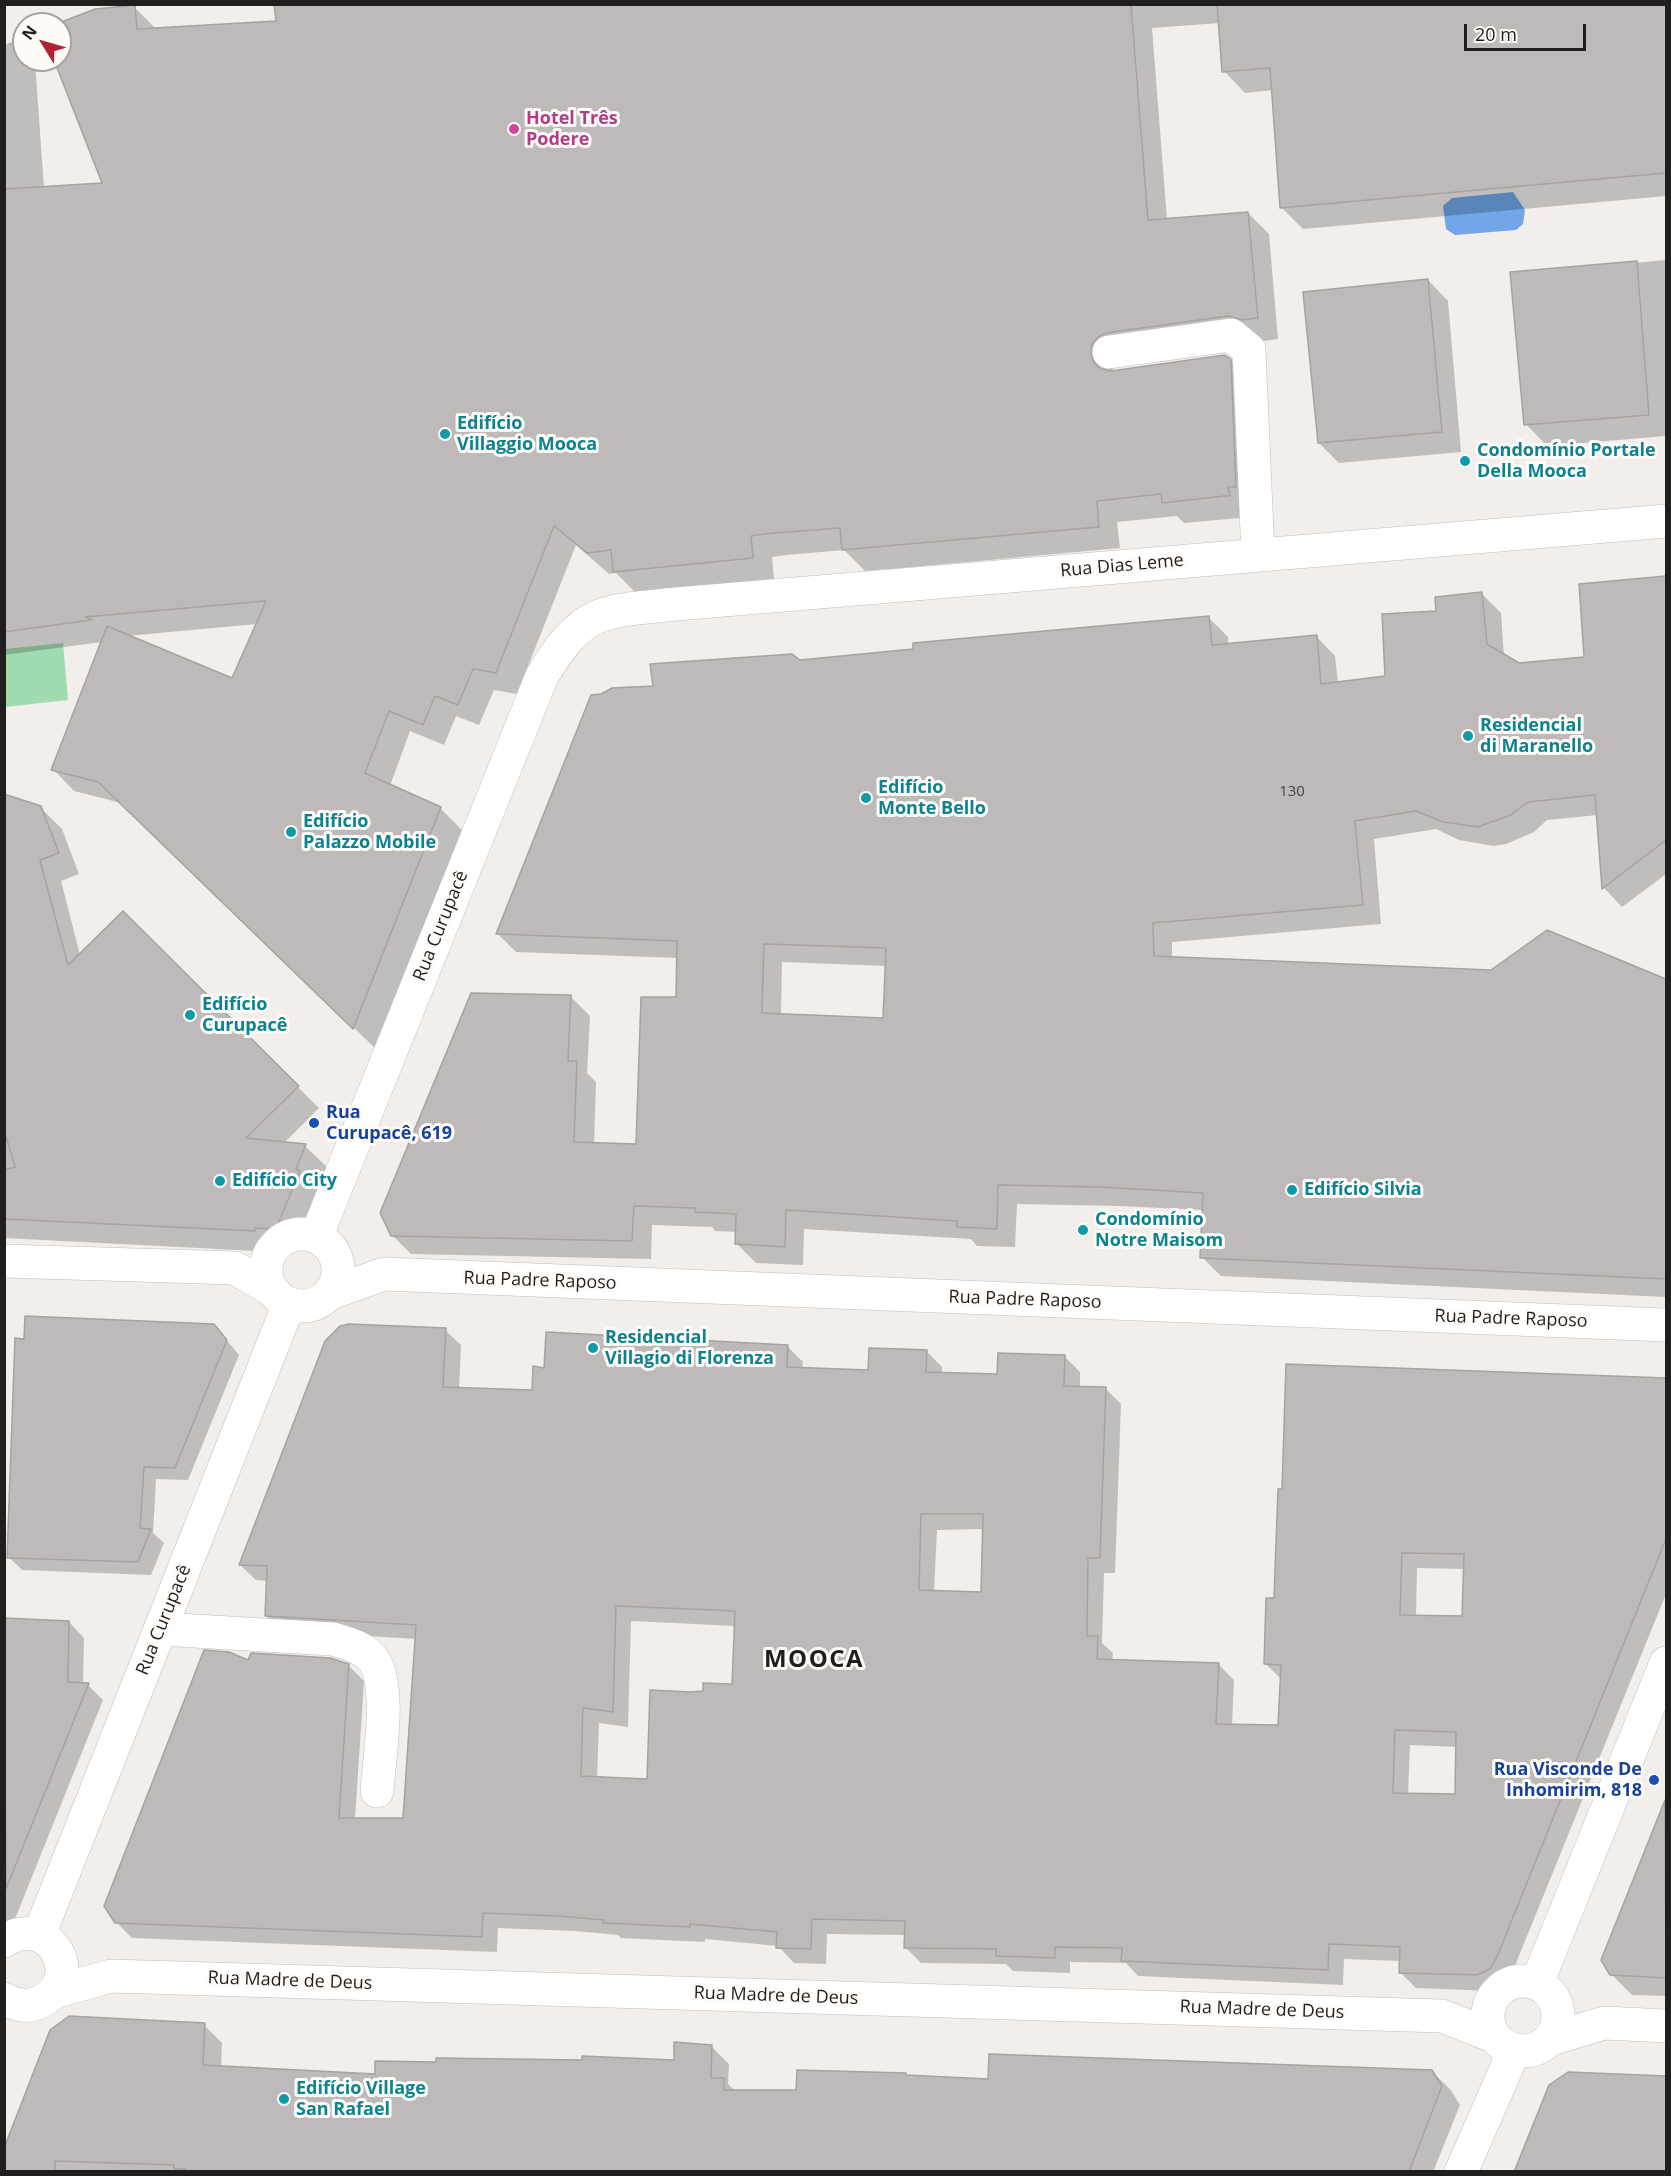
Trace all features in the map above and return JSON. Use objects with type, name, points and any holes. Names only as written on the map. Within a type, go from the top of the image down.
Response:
[{"type":"street","points":[[1109,352],[1231,335],[1249,350],[1258,555]]},
{"type":"street","name":"Rua Dias Leme","points":[[581,624],[609,611],[654,606],[1666,520]]},
{"type":"street","name":"Rua Curupacê","points":[[325,1244],[542,676],[561,645],[581,624]]},
{"type":"street","points":[[4,1261],[235,1268],[294,1235],[325,1244],[339,1272],[331,1293],[312,1305],[280,1297],[235,1268]]},
{"type":"street","name":"Rua Padre Raposo","points":[[325,1244],[384,1275]]},
{"type":"street","points":[[275,1247],[267,1268],[280,1297]]},
{"type":"street","name":"Rua Padre Raposo","points":[[331,1293],[384,1275],[1666,1325]]},
{"type":"street","name":"Rua Curupacê","points":[[48,1943],[280,1297]]},
{"type":"street","points":[[160,1629],[333,1639],[357,1646],[372,1658],[380,1672],[382,1700],[377,1791]]},
{"type":"street","points":[[1551,2039],[1559,2018],[1545,1990],[1666,1663]]},
{"type":"street","points":[[4,1941],[16,1935],[48,1943],[62,1971],[54,1992]]},
{"type":"street","name":"Rua Madre de Deus","points":[[48,1943],[111,1976]]},
{"type":"street","name":"Rua Madre de Deus","points":[[7,2008],[35,2005],[54,1992],[111,1976],[1442,2016],[1503,2044]]},
{"type":"street","points":[[1461,2172],[1503,2044],[1487,2015],[1495,1994],[1507,1984],[1521,1980],[1545,1990],[1604,2024]]},
{"type":"street","name":"Rua Madre de Deus","points":[[1442,2016],[1495,1994]]},
{"type":"street","points":[[1503,2044],[1534,2050],[1551,2039],[1604,2024],[1666,2026]]},
{"type":"green space","points":[[63,643],[68,700],[5,707],[5,649]]},
{"type":"water","points":[[1513,192],[1525,210],[1523,224],[1516,230],[1455,235],[1446,229],[1443,206],[1452,198]]},
{"type":"building","points":[[274,4],[1131,4],[1148,220],[1248,212],[1258,318],[1242,320],[1228,316],[1106,333],[1092,344],[1091,355],[1095,364],[1101,369],[1111,371],[1225,355],[1231,359],[1236,487],[1228,487],[1230,496],[1162,503],[1161,494],[1097,501],[1099,527],[842,550],[840,528],[764,534],[751,536],[753,558],[613,572],[611,550],[587,553],[554,526],[496,673],[473,669],[458,705],[435,696],[423,725],[389,711],[365,773],[441,807],[353,1029],[98,782],[51,770],[107,626],[232,678],[266,601],[85,617],[92,620],[4,632],[4,189],[102,183],[59,72],[72,72],[72,18],[95,9],[135,5],[137,29],[276,21]]},
{"type":"building","points":[[1217,4],[1666,4],[1666,173],[1280,208],[1270,68],[1222,72]]},
{"type":"building","points":[[1637,261],[1649,415],[1524,425],[1510,272]]},
{"type":"building","points":[[1428,279],[1442,432],[1318,443],[1303,292]]},
{"type":"building","points":[[1666,576],[1666,840],[1602,889],[1595,795],[1528,802],[1511,815],[1478,827],[1443,822],[1416,811],[1355,821],[1363,905],[1153,923],[1154,956],[1491,970],[1547,930],[1666,979],[1666,1279],[1200,1258],[1203,1193],[1099,1187],[998,1185],[997,1229],[957,1227],[957,1221],[786,1210],[785,1247],[735,1244],[736,1214],[695,1212],[695,1208],[634,1206],[632,1241],[391,1236],[380,1213],[471,993],[571,995],[568,1061],[577,1061],[574,1142],[636,1144],[641,997],[676,997],[677,941],[496,934],[591,695],[601,694],[612,688],[653,686],[650,664],[792,654],[800,660],[913,649],[913,643],[1209,616],[1212,645],[1317,635],[1321,684],[1385,676],[1382,614],[1436,611],[1435,597],[1482,592],[1487,644],[1519,663],[1584,657],[1579,584]],"holes":[[[764,944],[886,948],[883,1018],[762,1013]]]},
{"type":"building","points":[[4,794],[41,806],[59,853],[40,860],[68,965],[123,911],[299,1086],[246,1138],[306,1144],[296,1169],[300,1171],[276,1229],[255,1228],[255,1231],[4,1219],[4,1170],[15,1167],[4,1130]]},
{"type":"building","points":[[25,1316],[214,1324],[227,1340],[175,1468],[144,1467],[140,1528],[151,1529],[138,1562],[7,1558],[15,1338],[24,1339]]},
{"type":"building","points":[[349,1324],[446,1328],[443,1387],[532,1390],[533,1366],[544,1368],[546,1332],[788,1345],[787,1367],[868,1370],[869,1348],[903,1349],[927,1350],[926,1372],[997,1374],[998,1353],[1065,1355],[1064,1386],[1106,1387],[1100,1558],[1088,1558],[1087,1636],[1098,1636],[1097,1659],[1219,1663],[1216,1724],[1278,1725],[1281,1665],[1264,1664],[1266,1598],[1274,1598],[1278,1489],[1282,1489],[1286,1364],[1666,1378],[1666,1539],[1497,1957],[1490,1969],[1477,1975],[1399,1973],[1400,1947],[1329,1944],[1328,1970],[1121,1961],[1122,1948],[1055,1947],[1055,1958],[996,1956],[996,1949],[904,1948],[905,1921],[812,1919],[811,1949],[776,1948],[777,1932],[690,1924],[690,1927],[603,1923],[604,1920],[558,1916],[483,1913],[482,1937],[115,1923],[104,1906],[204,1650],[229,1652],[248,1660],[251,1653],[330,1658],[349,1664],[339,1818],[403,1818],[416,1625],[265,1616],[267,1566],[239,1565],[325,1341],[340,1326]],"holes":[[[921,1514],[983,1514],[981,1592],[919,1590]],[[1402,1553],[1464,1554],[1462,1616],[1400,1615]],[[616,1606],[735,1611],[732,1684],[703,1683],[703,1691],[691,1692],[650,1690],[647,1779],[581,1776],[583,1708],[613,1712]],[[1395,1730],[1456,1732],[1455,1794],[1393,1793]]]},
{"type":"building","points":[[4,1618],[69,1621],[68,1682],[89,1683],[6,1889]]},
{"type":"building","points":[[1665,1800],[1666,1978],[1610,1975],[1601,1960]]},
{"type":"building","points":[[69,2016],[205,2023],[203,2065],[375,2074],[375,2061],[436,2062],[436,2058],[582,2060],[582,2056],[674,2060],[674,2042],[712,2045],[711,2078],[724,2078],[724,2090],[796,2090],[797,2070],[906,2073],[906,2075],[988,2079],[989,2054],[1432,2070],[1442,2086],[1409,2172],[186,2172],[186,2169],[174,2169],[174,2165],[55,2161],[55,2172],[4,2172],[4,2148],[50,2030]]},
{"type":"building","points":[[1568,2072],[1666,2076],[1666,2172],[1514,2172],[1549,2085]]},
{"type":"place","name":"Hotel Três Podere","points":[[514,129]]},
{"type":"place","name":"Edifício Villaggio Mooca","points":[[445,434]]},
{"type":"place","name":"Condomínio Portale Della Mooca","points":[[1465,461]]},
{"type":"place","name":"Residencial di Maranello","points":[[1468,736]]},
{"type":"place","name":"Edifício Monte Bello","points":[[866,798]]},
{"type":"place","name":"Edifício Palazzo Mobile","points":[[291,832]]},
{"type":"place","name":"Edifício Curupacê","points":[[190,1015]]},
{"type":"place","name":"Rua Curupacê, 619","points":[[314,1123]]},
{"type":"place","name":"Edifício City","points":[[220,1181]]},
{"type":"place","name":"Edifício Silvia","points":[[1292,1190]]},
{"type":"place","name":"Condomínio Notre Maisom","points":[[1083,1230]]},
{"type":"place","name":"Residencial Villagio di Florenza","points":[[593,1348]]},
{"type":"place","name":"Rua Visconde De Inhomirim, 818","points":[[1654,1780]]},
{"type":"place","name":"Edifício Village San Rafael","points":[[284,2099]]},
{"type":"district","name":"MOOCA","points":[[814,1660]]}]
